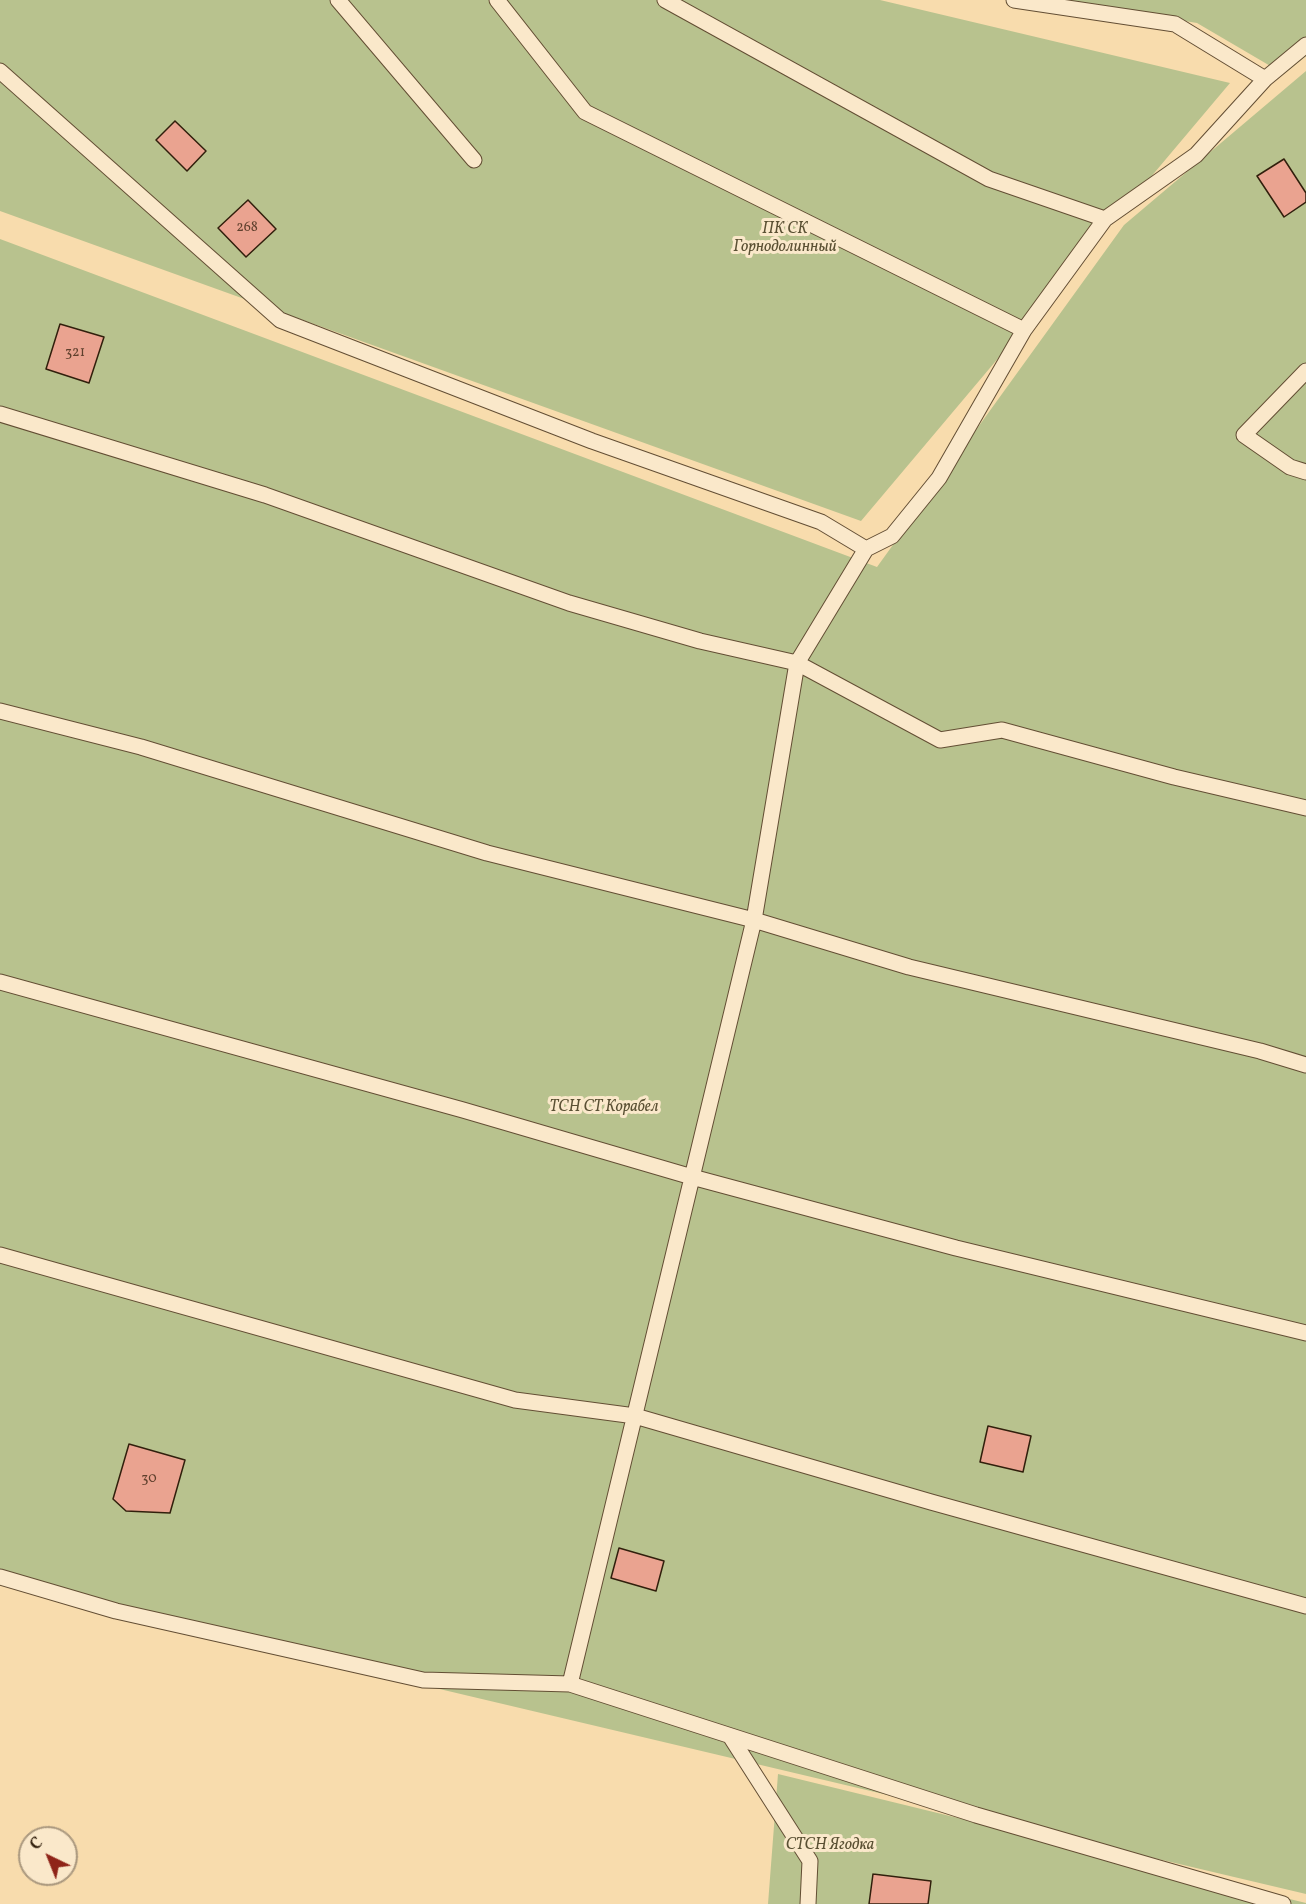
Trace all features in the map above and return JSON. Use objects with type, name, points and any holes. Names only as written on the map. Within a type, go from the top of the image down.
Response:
[{"type":"lane","points":[[338,0],[474,160]]},
{"type":"lane","points":[[497,0],[585,112],[1024,330]]},
{"type":"lane","points":[[665,0],[989,179],[1105,219]]},
{"type":"lane","points":[[1014,0],[1175,24],[1265,79]]},
{"type":"lane","points":[[570,1684],[754,920],[797,663],[866,549],[892,536],[939,478],[1024,330],[1105,219],[1196,155],[1265,79],[1306,45]]},
{"type":"lane","points":[[0,71],[280,320],[592,441],[821,522],[866,549]]},
{"type":"lane","points":[[1306,371],[1244,435],[1290,467],[1306,472]]},
{"type":"lane","points":[[0,414],[266,495],[569,603],[700,641],[797,663],[940,740],[1002,730],[1174,777],[1306,808]]},
{"type":"lane","points":[[0,711],[141,747],[488,853],[754,920],[909,967],[1260,1051],[1306,1065]]},
{"type":"lane","points":[[0,982],[463,1110],[692,1177],[956,1248],[1306,1333]]},
{"type":"lane","points":[[0,1255],[514,1400],[634,1416],[1306,1606]]},
{"type":"lane","points":[[0,1577],[116,1611],[423,1680],[570,1684],[976,1815],[1283,1904]]},
{"type":"lane","points":[[730,1736],[810,1861],[808,1904]]},
{"type":"green space","name":"ПК СК Горнодолинный","points":[[0,0],[880,0],[1230,83],[861,521],[0,211]]},
{"type":"green space","points":[[1056,0],[1306,0],[1306,56],[1284,74],[1197,23]]},
{"type":"green space","name":"ТСН СТ Корабел","points":[[1306,71],[1306,1894],[0,1585],[0,239],[877,567],[1124,225]]},
{"type":"green space","name":"СТСН Ягодка","points":[[778,1774],[1306,1903],[1306,1904],[768,1904]]},
{"type":"building","points":[[175,121],[206,151],[187,171],[156,140]]},
{"type":"building","points":[[1284,159],[1306,193],[1306,202],[1284,217],[1257,176]]},
{"type":"building","points":[[248,200],[276,229],[246,257],[218,228]]},
{"type":"building","points":[[60,324],[104,337],[89,383],[46,369]]},
{"type":"building","points":[[988,1426],[1031,1436],[1023,1472],[980,1462]]},
{"type":"building","points":[[129,1444],[185,1460],[170,1513],[126,1511],[113,1499]]},
{"type":"building","points":[[619,1548],[664,1561],[656,1591],[611,1578]]},
{"type":"building","points":[[873,1874],[931,1881],[928,1904],[869,1904]]}]
